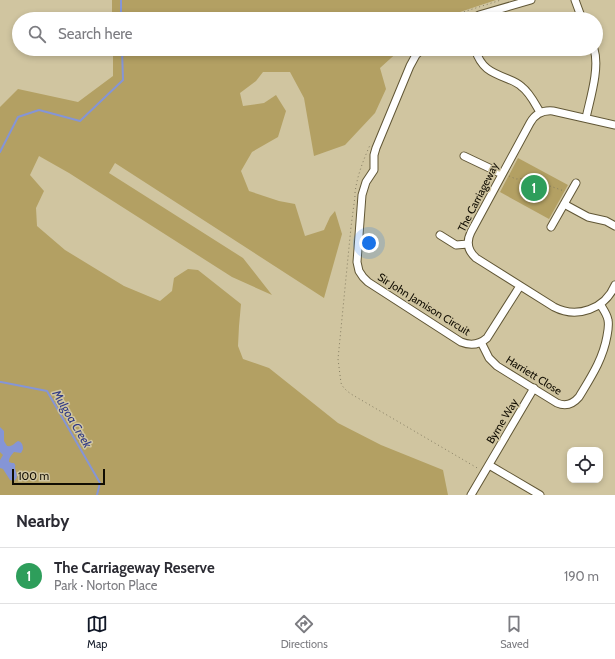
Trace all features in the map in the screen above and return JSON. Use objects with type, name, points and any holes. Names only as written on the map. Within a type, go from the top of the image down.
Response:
[{"type":"street","points":[[489,12],[531,0]]},
{"type":"street","points":[[575,0],[579,12]]},
{"type":"street","name":"Sir John Jamison Circuit","points":[[415,56],[376,148],[374,155],[374,170],[368,178],[362,195],[357,265],[368,282],[454,337],[468,344],[476,344],[489,336],[520,286]]},
{"type":"street","points":[[478,56],[486,68],[522,87],[534,101],[540,112],[553,111],[615,125]]},
{"type":"street","points":[[586,118],[596,69],[596,56]]},
{"type":"street","name":"The Carriageway","points":[[540,112],[532,120],[503,173],[468,238],[468,244],[476,258],[554,307],[566,312],[585,311],[593,308],[600,304],[610,294],[615,284]]},
{"type":"street","points":[[464,156],[503,173]]},
{"type":"street","points":[[551,227],[576,183]]},
{"type":"street","points":[[564,204],[588,217],[606,221],[615,226]]},
{"type":"street","points":[[440,235],[456,245],[468,244]]},
{"type":"street","name":"Harriett Close","points":[[481,342],[489,358],[494,363],[560,404],[569,404],[577,399],[598,363],[605,343],[608,321],[606,313],[600,304]]},
{"type":"street","name":"Byrne Way","points":[[471,495],[534,388]]},
{"type":"street","points":[[489,465],[540,495]]},
{"type":"path","points":[[463,12],[501,0]]},
{"type":"path","points":[[503,173],[516,179],[525,178],[537,186],[556,187],[570,194]]},
{"type":"shaded area","points":[[112,0],[496,0],[460,12],[112,12]]},
{"type":"shaded area","points":[[113,56],[393,56],[380,68],[386,89],[375,113],[345,145],[314,156],[304,98],[290,72],[263,72],[256,81],[240,93],[243,106],[264,103],[276,95],[286,111],[278,137],[252,152],[241,171],[249,191],[279,201],[295,204],[305,236],[324,230],[330,217],[335,211],[342,234],[324,298],[115,163],[109,173],[243,258],[272,295],[232,277],[69,173],[39,156],[30,175],[44,191],[36,208],[37,226],[65,250],[124,286],[160,301],[172,291],[174,278],[188,269],[198,270],[241,304],[238,346],[243,359],[269,368],[338,423],[381,445],[443,470],[448,495],[0,495],[0,107],[18,89],[78,102],[113,76]]},
{"type":"shaded area","points":[[518,158],[568,185],[549,219],[500,192]]},
{"type":"water","points":[[0,427],[4,431],[4,441],[7,446],[18,441],[22,445],[23,449],[21,453],[14,452],[9,459],[9,462],[16,465],[15,468],[17,477],[14,481],[10,480],[3,469],[0,468],[0,460],[3,455],[0,452]]},
{"type":"waterway","points":[[121,0],[121,12]]},
{"type":"waterway","points":[[0,152],[18,117],[39,110],[80,121],[123,80],[122,56]]},
{"type":"waterway","name":"Mulgoa Creek","points":[[0,382],[47,391],[100,483],[97,495]]},
{"type":"place","name":"The Carriageway Reserve","points":[[534,188]]}]
